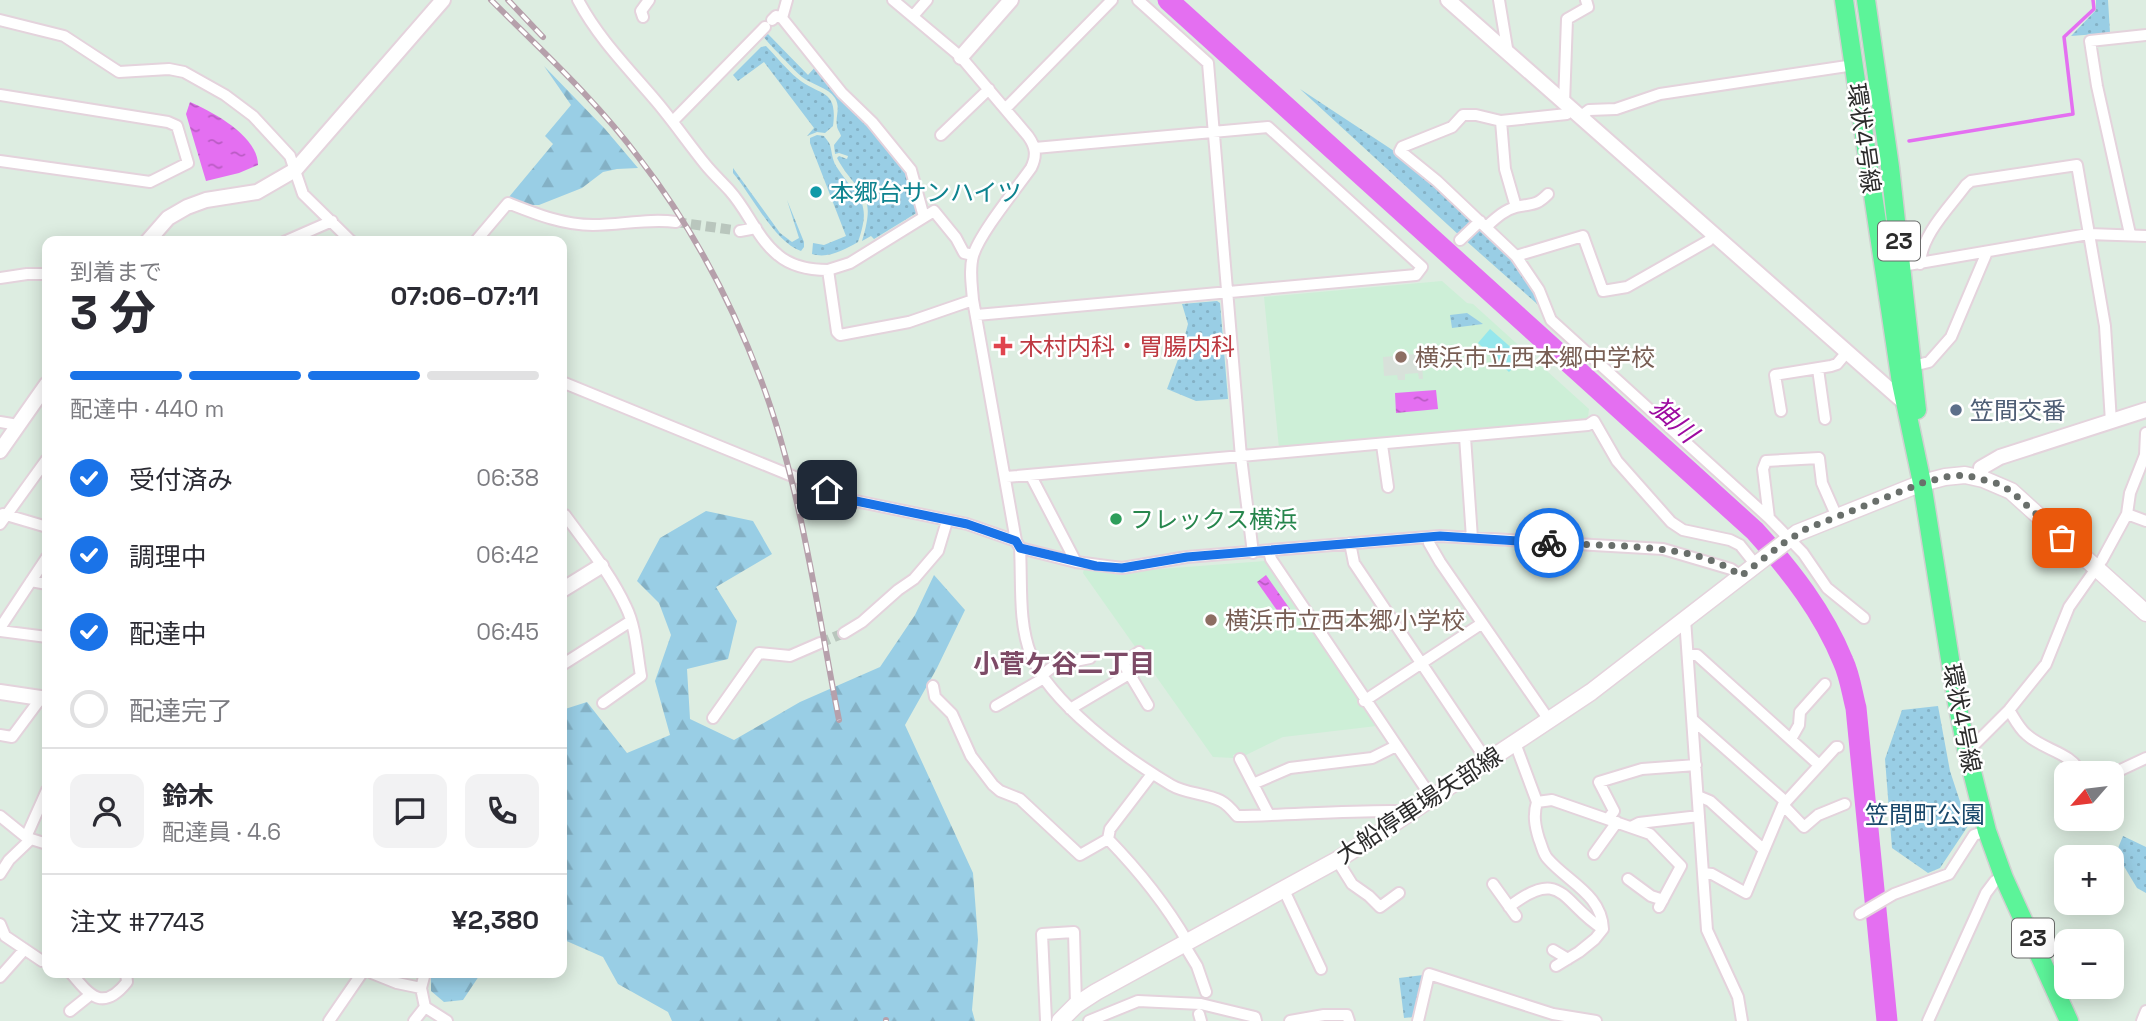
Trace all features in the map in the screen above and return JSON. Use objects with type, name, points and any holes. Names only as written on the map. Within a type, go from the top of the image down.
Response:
[{"type":"main road","name":"環状4号線","points":[[1844,0],[1883,269],[1912,408],[1957,703],[1967,752],[1987,831],[2004,878],[2069,1021]]},
{"type":"main road","name":"環状4号線","points":[[1866,0],[1902,267],[1913,366],[1912,408]]},
{"type":"main road","points":[[1787,540],[1812,526],[1922,483],[1965,475],[1980,478],[2011,491],[2146,613]]},
{"type":"main road","name":"大船停車場矢部線","points":[[1060,1021],[1076,1005],[1185,942],[1337,860],[1408,814],[1591,692],[1787,540]]},
{"type":"street","points":[[153,236],[168,218],[187,206],[206,200],[257,192],[295,170],[443,0]]},
{"type":"street","points":[[578,0],[620,62],[673,121],[706,166],[732,193],[778,255],[791,264],[810,270],[828,270],[850,263],[934,211],[956,238],[964,253],[973,255]]},
{"type":"street","points":[[643,17],[641,11],[649,0]]},
{"type":"street","points":[[673,121],[773,22],[788,0]]},
{"type":"street","points":[[892,0],[961,57],[1006,108],[1035,148],[1035,159],[1031,168],[981,239],[973,255],[971,273],[973,300],[1018,544],[1025,633],[1031,656],[1043,677],[1078,717],[1152,774],[1179,790],[1222,802],[1237,816],[1364,810],[1403,811],[1408,814]]},
{"type":"street","points":[[913,16],[927,0]]},
{"type":"street","points":[[961,57],[1012,0]]},
{"type":"street","points":[[1006,108],[1112,0]]},
{"type":"street","points":[[1138,0],[1208,63],[1241,457],[1253,553]]},
{"type":"street","points":[[1448,0],[1912,408]]},
{"type":"street","points":[[1499,0],[1508,54]]},
{"type":"street","points":[[1572,110],[1567,19],[1588,8],[1586,0]]},
{"type":"street","points":[[0,20],[64,36],[118,72],[169,69],[184,72],[225,95],[253,116],[290,156],[303,194],[346,236]]},
{"type":"street","points":[[773,22],[872,122],[911,170],[924,217]]},
{"type":"street","points":[[2130,234],[2097,86],[2090,41],[2146,35]]},
{"type":"street","points":[[1854,65],[1660,94],[1616,109],[1572,110],[1567,114],[1555,116],[1501,121],[1463,115],[1452,127],[1402,147],[1399,151],[1516,256],[1539,290],[1551,320],[1769,518],[1787,540],[1803,553],[1827,588],[1864,618]]},
{"type":"street","points":[[942,135],[989,89]]},
{"type":"street","points":[[0,95],[168,122],[177,126],[188,163],[150,182],[0,161]]},
{"type":"street","points":[[1501,121],[1505,169],[1516,207]]},
{"type":"street","points":[[976,315],[1416,275],[1422,267],[1268,127],[1035,148]]},
{"type":"street","points":[[1920,264],[1920,255],[1928,237],[1971,181],[2077,165],[2088,234],[2098,273],[2105,326],[2111,422]]},
{"type":"street","points":[[1460,240],[1500,214],[1539,202],[1548,194]]},
{"type":"street","points":[[480,236],[508,203],[561,222],[593,225],[661,220],[677,222]]},
{"type":"street","points":[[298,236],[332,221]]},
{"type":"street","points":[[740,231],[756,228]]},
{"type":"street","points":[[1902,267],[2088,234],[2146,236]]},
{"type":"street","points":[[1516,256],[1583,236],[1603,291],[1628,286],[1708,241],[1714,235]]},
{"type":"street","points":[[1913,366],[1929,362],[1951,337],[1987,252]]},
{"type":"street","points":[[828,270],[837,332],[840,335],[909,322],[973,300]]},
{"type":"street","points":[[0,278],[42,274]]},
{"type":"street","points":[[1781,411],[1775,375],[1837,364],[1847,352]]},
{"type":"street","points":[[1818,369],[1825,419]]},
{"type":"street","points":[[567,384],[851,500],[905,509],[967,524],[1076,562],[1122,568],[1187,557],[1429,537],[1663,549],[1731,569],[1741,576]]},
{"type":"street","points":[[0,451],[42,391]]},
{"type":"street","points":[[1980,478],[1981,468],[2000,457],[2146,410]]},
{"type":"street","points":[[1006,477],[1465,437],[1588,425],[1594,421],[1617,461],[1666,517],[1683,530],[1730,540],[1740,545],[1758,564]]},
{"type":"street","points":[[0,422],[18,425]]},
{"type":"street","points":[[1967,752],[2009,710],[2046,664],[2070,607],[2127,514],[2130,493],[2145,455],[2146,433]]},
{"type":"street","points":[[1465,437],[1472,538]]},
{"type":"street","points":[[1382,444],[1388,487]]},
{"type":"street","points":[[1769,518],[1763,469],[1766,461],[1819,458],[1822,482],[1837,517]]},
{"type":"street","points":[[2,517],[15,506],[42,466]]},
{"type":"street","points":[[1031,476],[1076,562]]},
{"type":"street","points":[[2127,514],[2146,521]]},
{"type":"street","points":[[2,517],[42,526]]},
{"type":"street","points":[[567,518],[601,566],[626,607],[631,621],[641,676],[603,703]]},
{"type":"street","points":[[844,633],[862,622],[914,579],[938,551],[947,521]]},
{"type":"street","points":[[1429,537],[1429,543],[1440,562],[1549,720]]},
{"type":"street","points":[[1350,543],[1354,563],[1487,761]]},
{"type":"street","points":[[1269,551],[1271,559],[1364,701],[1432,798]]},
{"type":"street","points":[[42,564],[0,629],[42,636]]},
{"type":"street","points":[[567,587],[601,566]]},
{"type":"street","points":[[31,581],[42,583]]},
{"type":"street","points":[[1685,619],[1707,930],[1738,996],[1743,1021]]},
{"type":"street","points":[[567,662],[631,621]]},
{"type":"street","points":[[1364,701],[1481,624]]},
{"type":"street","points":[[713,718],[759,653],[790,656],[820,643]]},
{"type":"street","points":[[1139,652],[1123,663],[1148,705]]},
{"type":"street","points":[[1689,655],[1697,655],[1819,765]]},
{"type":"street","points":[[996,706],[1043,677],[1055,665],[1090,658]]},
{"type":"street","points":[[1070,709],[1129,674]]},
{"type":"street","points":[[1791,739],[1799,725],[1800,712],[1825,684]]},
{"type":"street","points":[[933,687],[936,697],[952,714],[971,757],[993,785],[1000,791],[1020,799],[1080,855],[1108,839],[1110,829],[1152,774]]},
{"type":"street","points":[[0,692],[42,698]]},
{"type":"street","points":[[0,735],[12,737],[42,700]]},
{"type":"street","points":[[2009,710],[2025,734],[2073,761]]},
{"type":"street","points":[[1693,720],[1784,803],[1804,827],[1818,815],[1845,804]]},
{"type":"street","points":[[1515,743],[1537,802],[1534,812],[1536,830],[1546,857],[1594,901],[1600,911],[1602,929],[1595,939],[1556,966]]},
{"type":"street","points":[[1253,784],[1290,768],[1372,758],[1396,746]]},
{"type":"street","points":[[1703,873],[1712,874],[1746,892],[1784,803],[1838,747]]},
{"type":"street","points":[[2124,768],[2146,758]]},
{"type":"street","points":[[1240,759],[1269,816]]},
{"type":"street","points":[[1594,854],[1613,820],[1614,811],[1600,782],[1642,769],[1696,765]]},
{"type":"street","points":[[1698,796],[1710,802],[1764,850]]},
{"type":"street","points":[[1537,802],[1552,800],[1650,834],[1681,866],[1661,904],[1628,879]]},
{"type":"street","points":[[0,874],[29,838],[42,803]]},
{"type":"street","points":[[0,816],[29,838],[42,842]]},
{"type":"street","points":[[1631,827],[1639,823],[1699,816]]},
{"type":"street","points":[[1860,914],[1894,894],[1949,874],[1974,835],[1987,831]]},
{"type":"street","points":[[1108,839],[1169,910],[1197,966],[1208,1000]]},
{"type":"street","points":[[1337,860],[1352,884],[1380,906],[1399,893]]},
{"type":"street","points":[[1928,1021],[1986,893],[1995,881],[2004,878]]},
{"type":"street","points":[[1493,884],[1512,912],[1526,894],[1540,888],[1555,890],[1572,900],[1587,920],[1602,929]]},
{"type":"street","points":[[1283,888],[1321,969]]},
{"type":"street","points":[[0,924],[5,936],[42,961]]},
{"type":"street","points":[[1046,1021],[1042,934],[1074,932],[1076,1005]]},
{"type":"street","points":[[0,977],[24,950]]},
{"type":"street","points":[[1553,950],[1568,958]]},
{"type":"street","points":[[1418,1021],[1429,974],[1552,1017],[1595,1021]]},
{"type":"street","points":[[75,978],[90,995],[99,998],[119,993],[128,982],[127,978]]},
{"type":"street","points":[[328,1021],[358,978]]},
{"type":"street","points":[[384,978],[421,988]]},
{"type":"street","points":[[424,978],[421,988],[425,1007],[447,1021]]},
{"type":"street","points":[[70,1011],[90,995]]},
{"type":"street","points":[[1097,1019],[1138,1001],[1208,1000],[1255,1017],[1256,1021]]},
{"type":"street","points":[[414,1021],[425,1007]]},
{"type":"street","points":[[2142,1021],[2146,1011]]},
{"type":"street","points":[[1290,1021],[1324,1015],[1347,1015],[1349,1021]]},
{"type":"shaded area","name":"横浜市立西本郷中学校","points":[[1442,281],[1467,303],[1473,304],[1589,409],[1588,417],[1584,421],[1279,448],[1264,297]]},
{"type":"shaded area","points":[[1490,329],[1523,358],[1509,372],[1478,343]]},
{"type":"shaded area","points":[[1421,350],[1423,379],[1419,379],[1418,373],[1405,374],[1405,380],[1398,380],[1397,375],[1384,376],[1383,357],[1395,356],[1395,351],[1403,351],[1404,355],[1417,354],[1417,351]]},
{"type":"shaded area","name":"横浜市立西本郷小学校","points":[[1265,561],[1377,726],[1283,737],[1242,757],[1239,753],[1233,755],[1234,758],[1213,757],[1083,573],[1084,569],[1121,572]]},
{"type":"green space","points":[[2096,0],[2108,0],[2110,33],[2071,36],[2096,10]]},
{"type":"green space","points":[[767,33],[808,75],[817,65],[907,172],[918,212],[874,239],[871,236],[862,241],[868,212],[867,202],[837,158],[839,156],[847,159],[848,156],[835,154],[834,145],[841,136],[837,127],[837,102],[828,91],[806,80],[794,70],[763,36]]},
{"type":"green space","points":[[766,46],[797,78],[830,99],[834,114],[833,126],[825,133],[817,132],[807,136],[814,128],[764,62],[738,81],[733,75],[761,47]]},
{"type":"green space","points":[[544,66],[605,129],[638,168],[603,172],[582,188],[539,205],[524,205],[509,197],[553,144],[545,136],[571,105]]},
{"type":"green space","points":[[1300,89],[1394,151],[1475,222],[1460,236]]},
{"type":"green space","points":[[824,136],[829,143],[836,166],[860,200],[864,217],[858,242],[830,255],[812,254],[813,243],[824,245],[846,236],[810,143],[810,138]]},
{"type":"green space","points":[[733,168],[780,233],[792,242],[799,238],[787,200],[804,242],[801,251],[791,246],[773,228],[733,173]]},
{"type":"green space","points":[[1480,225],[1524,276],[1545,311],[1464,239]]},
{"type":"green space","points":[[1220,303],[1228,399],[1196,401],[1167,389],[1188,324],[1182,304]]},
{"type":"green space","points":[[1467,313],[1483,324],[1452,328],[1450,315]]},
{"type":"green space","points":[[706,511],[753,521],[772,554],[716,587],[737,621],[728,659],[687,669],[690,719],[734,740],[800,702],[880,667],[915,615],[934,575],[965,610],[905,725],[973,873],[978,940],[972,1010],[975,1021],[672,1021],[668,1012],[618,984],[603,957],[567,941],[567,708],[587,702],[627,753],[670,735],[655,681],[671,635],[659,603],[637,581],[660,538]]},
{"type":"green space","name":"笠間町公園","points":[[1938,706],[1950,771],[1968,826],[1940,868],[1928,873],[1892,848],[1885,759],[1902,710]]},
{"type":"green space","points":[[2123,836],[2146,847],[2146,893],[2137,888],[2124,866],[2124,845],[2119,845]]},
{"type":"green space","points":[[1423,975],[1413,1017],[1404,1018],[1399,978]]},
{"type":"green space","points":[[431,978],[478,978],[463,1000],[444,1002],[431,991]]},
{"type":"water","points":[[190,102],[222,119],[243,135],[256,154],[258,165],[206,181],[186,114]]},
{"type":"water","points":[[1436,390],[1438,409],[1396,413],[1395,393]]},
{"type":"water","points":[[1266,575],[1290,609],[1281,616],[1257,582]]},
{"type":"waterway","name":"㹨川","points":[[1168,0],[1755,531],[1805,593],[1826,626],[1843,661],[1856,708],[1887,1021]]},
{"type":"waterway","points":[[1909,141],[2073,114],[2064,37],[2094,9],[2093,0]]},
{"type":"tunnel","points":[[676,222],[740,231]]},
{"type":"tunnel","points":[[820,643],[844,633]]},
{"type":"railway","points":[[491,0],[568,76],[622,137],[658,184],[693,237],[737,321],[761,380],[787,462],[807,548],[839,720]]},
{"type":"railway","points":[[508,0],[543,37]]},
{"type":"way so far","points":[[1549,543],[1663,549],[1731,569],[1741,576],[1797,533],[1812,526],[1922,483],[1965,475],[1996,483],[2011,491],[2062,538]]},
{"type":"place","name":"本郷台サンハイツ","points":[[816,192]]},
{"type":"place","name":"木村内科・胃腸内科","points":[[1003,346]]},
{"type":"place","name":"横浜市立西本郷中学校","points":[[1401,357]]},
{"type":"place","name":"笠間交番","points":[[1956,410]]},
{"type":"place","name":"フレックス横浜","points":[[1116,519]]},
{"type":"place","name":"横浜市立西本郷小学校","points":[[1211,620]]},
{"type":"district","name":"小菅ケ谷二丁目","points":[[1064,664]]},
{"type":"route","points":[[827,490],[851,500],[905,509],[967,524],[1016,541],[1020,548],[1096,566],[1122,568],[1187,557],[1440,536],[1549,543]]}]
